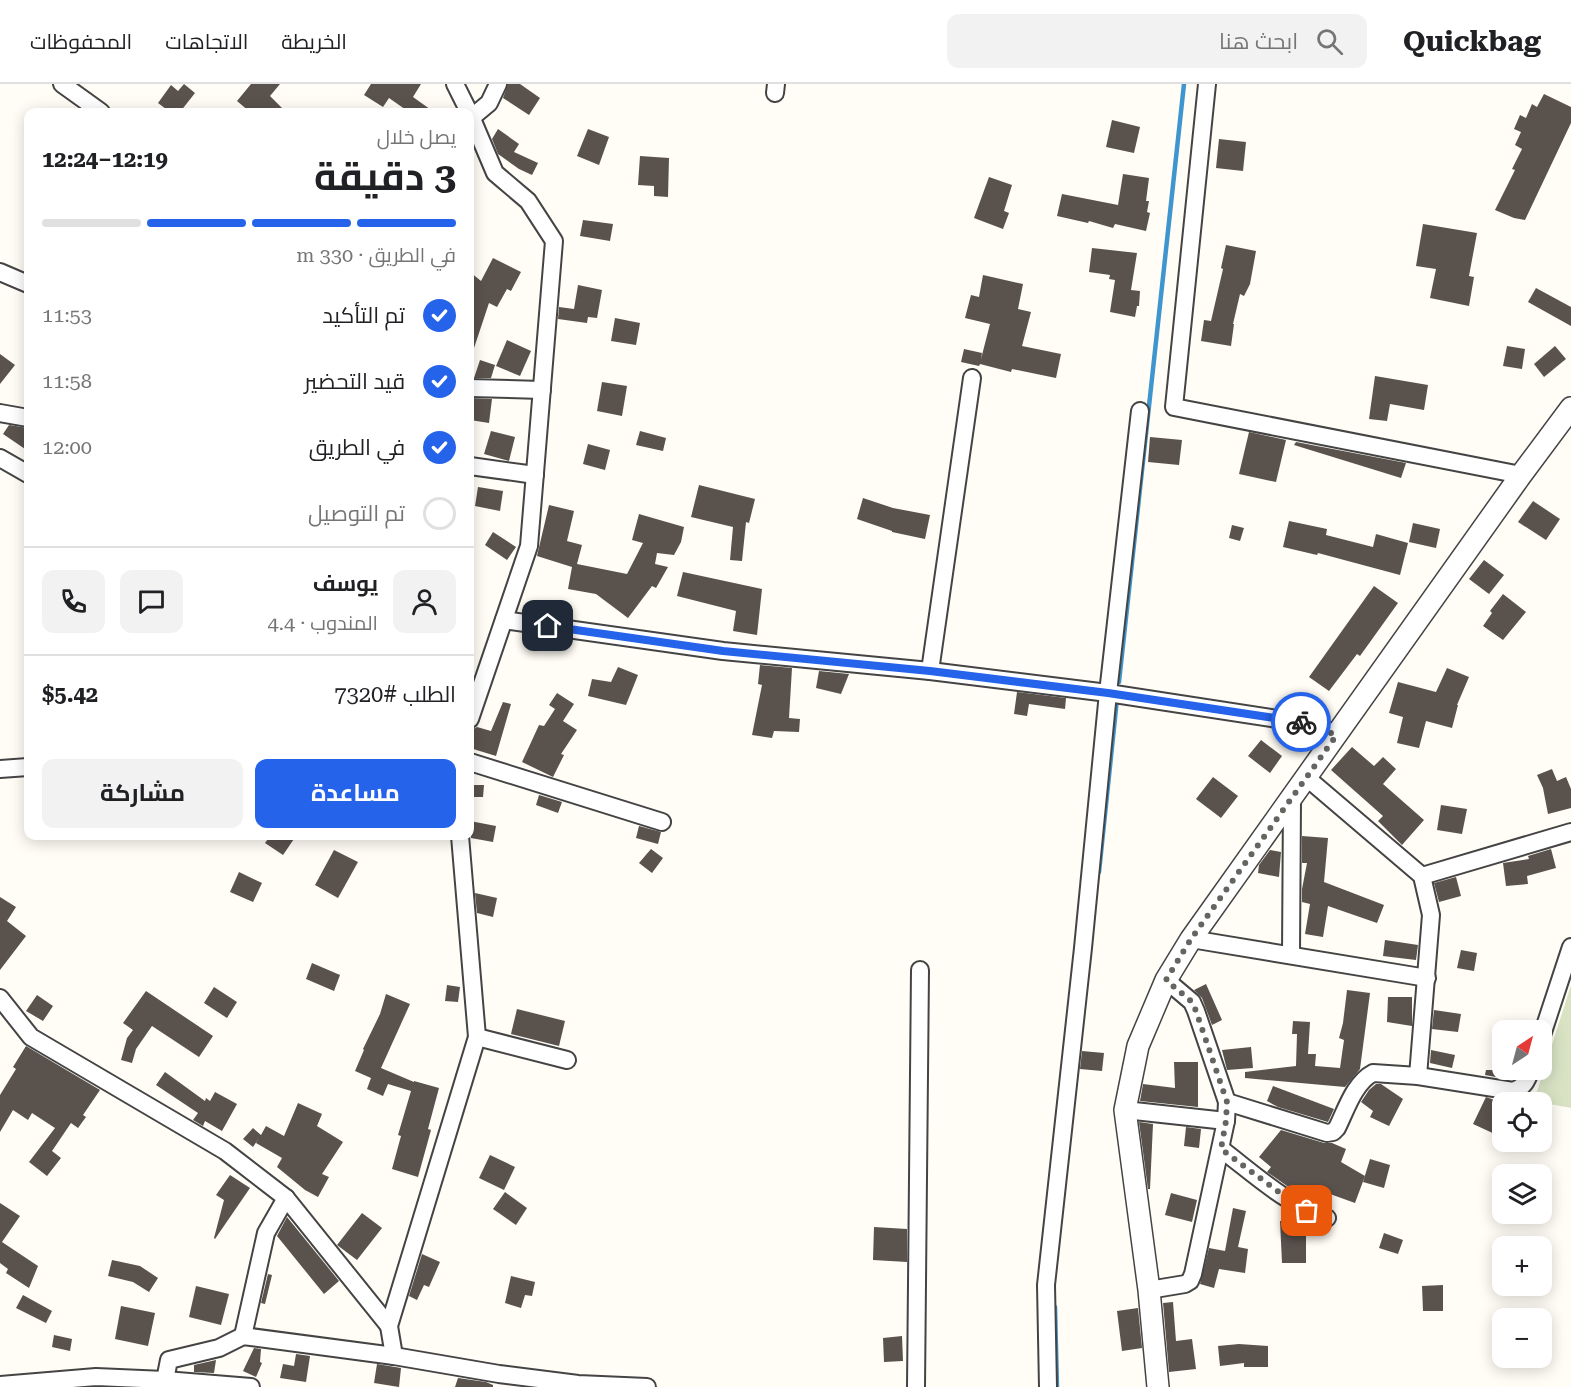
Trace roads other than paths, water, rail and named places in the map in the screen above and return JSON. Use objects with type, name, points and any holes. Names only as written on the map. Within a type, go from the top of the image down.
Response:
[{"type":"street","points":[[62,84],[95,108]]},
{"type":"street","points":[[455,84],[467,108]]},
{"type":"street","points":[[474,112],[489,103],[498,84]]},
{"type":"street","points":[[1207,84],[1174,407],[1521,475]]},
{"type":"street","points":[[474,124],[495,173],[528,201],[554,241],[529,546],[474,707]]},
{"type":"street","points":[[0,272],[24,282]]},
{"type":"street","points":[[930,671],[972,378]]},
{"type":"street","points":[[474,388],[542,390]]},
{"type":"street","points":[[1158,1387],[1149,1290],[1125,1110],[1138,1047],[1166,980],[1191,939],[1571,408]]},
{"type":"street","points":[[1048,1387],[1046,1285],[1140,411]]},
{"type":"street","points":[[0,413],[24,417]]},
{"type":"street","points":[[0,458],[24,472]]},
{"type":"street","points":[[474,467],[535,475]]},
{"type":"street","points":[[504,620],[723,651],[930,671],[1108,693],[1317,725],[1336,736]]},
{"type":"street","points":[[474,763],[662,822]]},
{"type":"street","points":[[0,769],[24,767]]},
{"type":"street","points":[[1307,778],[1422,876],[1431,915],[1418,1076]]},
{"type":"street","points":[[1291,955],[1292,799]]},
{"type":"street","points":[[1422,876],[1571,832]]},
{"type":"street","points":[[394,1356],[389,1326],[477,1037],[460,840]]},
{"type":"street","points":[[1191,939],[1427,978]]},
{"type":"street","points":[[1547,1020],[1571,947]]},
{"type":"street","points":[[916,1387],[920,970]]},
{"type":"street","points":[[1149,1290],[1185,1284],[1190,1281],[1226,1121],[1227,1102],[1196,1011],[1192,1002],[1166,980]]},
{"type":"street","points":[[0,998],[31,1037],[225,1151],[286,1198],[389,1326]]},
{"type":"street","points":[[477,1037],[567,1060]]},
{"type":"street","points":[[1227,1102],[1328,1133],[1333,1132],[1336,1128],[1359,1085],[1366,1076],[1373,1073],[1418,1076],[1513,1091],[1520,1089],[1527,1080]]},
{"type":"street","points":[[1125,1110],[1226,1121]]},
{"type":"street","points":[[1221,1149],[1291,1201],[1307,1211],[1327,1218]]},
{"type":"street","points":[[243,1336],[266,1233],[286,1198]]},
{"type":"street","points":[[165,1380],[169,1360],[219,1348],[243,1336],[394,1356],[498,1381],[647,1387]]},
{"type":"street","points":[[0,1385],[96,1377],[251,1387]]},
{"type":"waterway","points":[[1119,682],[1184,84]]},
{"type":"waterway","points":[[1099,872],[1117,699]]},
{"type":"waterway","points":[[1055,1307],[1057,1387]]}]
